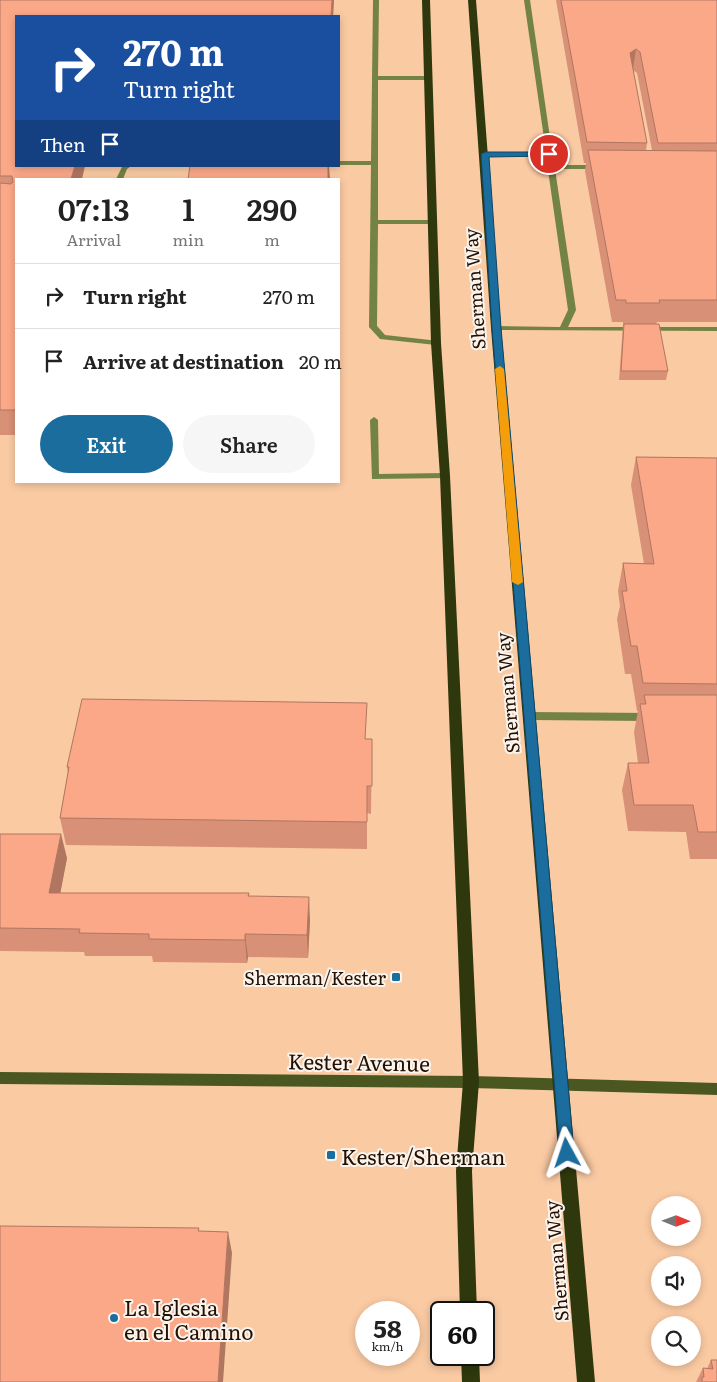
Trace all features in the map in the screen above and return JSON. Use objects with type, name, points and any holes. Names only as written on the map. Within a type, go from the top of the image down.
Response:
[{"type":"main road","points":[[426,0],[436,344],[445,476],[471,1082],[464,1171],[469,1301]]},
{"type":"main road","name":"Sherman Way","points":[[472,0],[485,154],[496,328],[586,1382]]},
{"type":"main road","name":"Kester Avenue","points":[[0,1078],[471,1082],[717,1089]]},
{"type":"main road","points":[[470,1366],[471,1382]]},
{"type":"lane","points":[[376,0],[373,327],[383,337],[436,344]]},
{"type":"lane","points":[[527,0],[572,310],[563,329]]},
{"type":"lane","points":[[375,78],[428,78]]},
{"type":"lane","points":[[485,154],[549,154]]},
{"type":"lane","points":[[340,163],[374,163]]},
{"type":"lane","points":[[119,178],[126,167]]},
{"type":"lane","points":[[552,167],[603,167]]},
{"type":"lane","points":[[373,222],[432,222]]},
{"type":"lane","points":[[496,328],[717,329]]},
{"type":"lane","points":[[374,420],[374,477],[445,476]]},
{"type":"lane","points":[[529,716],[664,717]]},
{"type":"building","points":[[0,0],[332,0],[331,15],[15,15],[15,167],[75,167],[71,178],[15,178],[15,410],[0,410],[0,183],[11,184],[13,182],[12,176],[0,176]]},
{"type":"building","points":[[561,0],[717,0],[717,143],[658,143],[640,52],[636,49],[630,53],[647,143],[587,142]]},
{"type":"building","points":[[588,150],[717,151],[717,300],[659,300],[660,303],[626,303],[626,300],[616,300]]},
{"type":"building","points":[[190,167],[328,167],[328,178],[188,178]]},
{"type":"building","points":[[624,324],[659,324],[668,371],[621,371]]},
{"type":"building","points":[[636,457],[717,458],[717,684],[643,683],[637,646],[631,646],[622,591],[627,591],[623,563],[654,564]]},
{"type":"building","points":[[644,695],[717,695],[717,832],[698,832],[693,805],[634,805],[628,763],[649,763],[640,704],[646,704]]},
{"type":"building","points":[[82,699],[367,703],[365,739],[372,739],[372,786],[367,786],[367,822],[60,818],[69,767],[67,767]]},
{"type":"building","points":[[0,834],[61,834],[49,893],[249,893],[248,896],[309,897],[307,935],[245,934],[245,940],[149,939],[149,934],[79,933],[80,929],[0,928]]},
{"type":"building","name":"La Iglesia en el Camino","points":[[0,1226],[199,1228],[198,1231],[228,1232],[218,1382],[0,1382]]},
{"type":"building","points":[[711,1360],[717,1360],[717,1382],[702,1382],[702,1377],[704,1377],[703,1368],[713,1369]]},
{"type":"slow traffic","points":[[500,369],[518,582]]},
{"type":"place","name":"Sherman/Kester","points":[[396,977]]},
{"type":"place","name":"Kester/Sherman","points":[[331,1155]]},
{"type":"place","name":"La Iglesia en el Camino","points":[[114,1318]]},
{"type":"route","points":[[549,154],[485,154],[496,328],[567,1153]]}]
